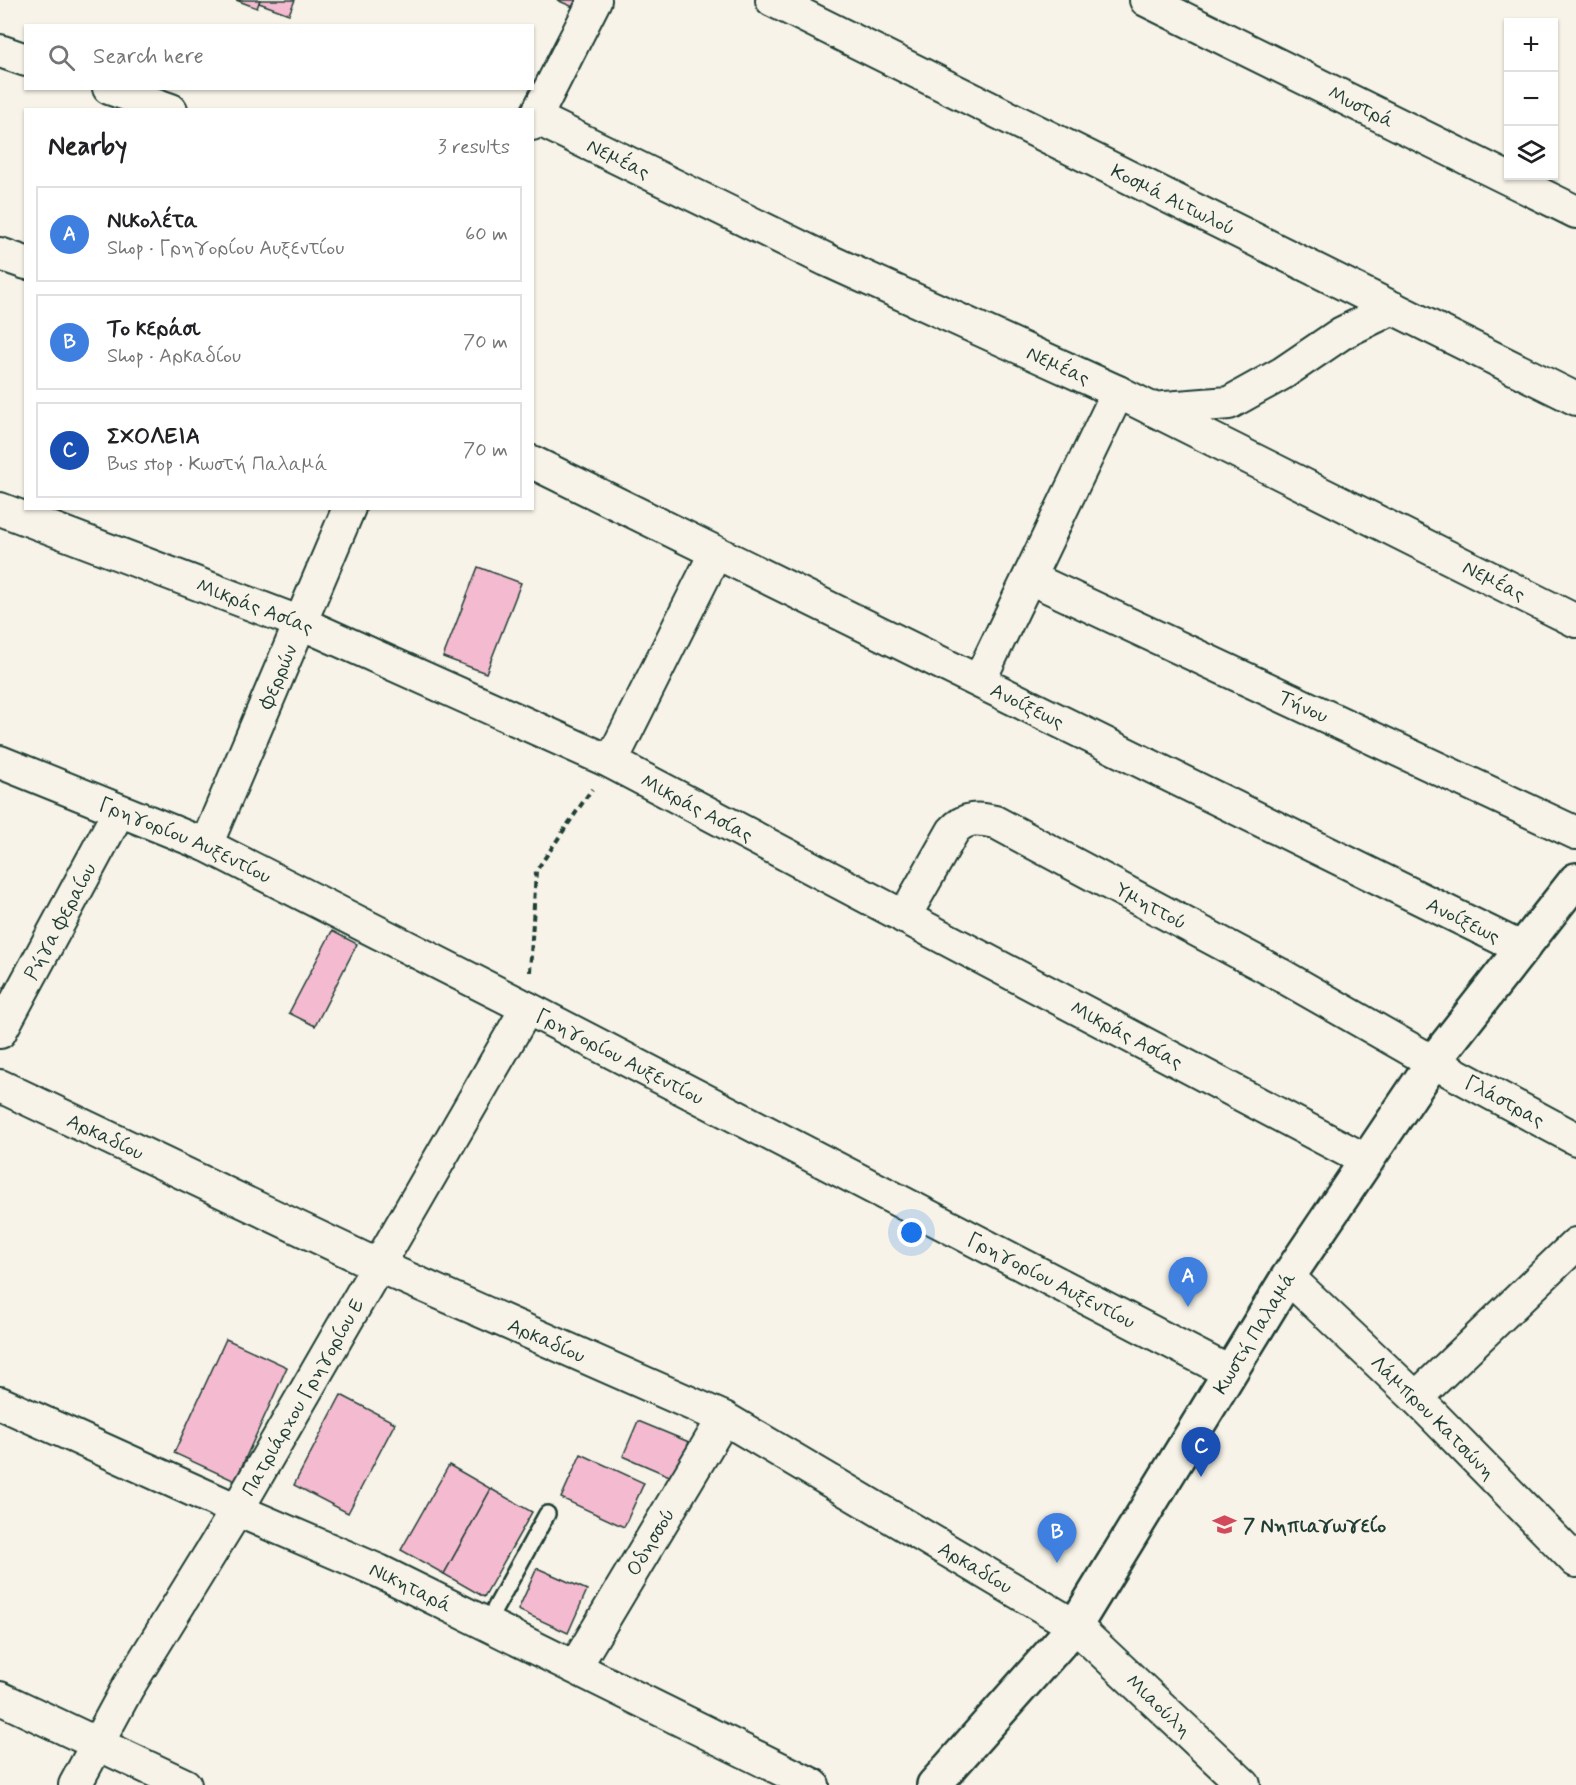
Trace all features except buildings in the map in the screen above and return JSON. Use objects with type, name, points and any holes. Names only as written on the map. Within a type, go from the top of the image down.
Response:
[{"type":"street","points":[[534,121],[595,0]]},
{"type":"street","name":"Κοσμά Αιτωλού","points":[[772,0],[1576,399]]},
{"type":"street","name":"Μυστρά","points":[[1146,0],[1576,213]]},
{"type":"street","points":[[0,51],[24,59]]},
{"type":"street","points":[[116,90],[165,108]]},
{"type":"street","name":"Νεμέας","points":[[534,121],[827,260],[1119,392],[1576,621]]},
{"type":"street","points":[[0,254],[24,262]]},
{"type":"street","points":[[1152,409],[1229,403],[1283,373],[1342,333],[1393,308]]},
{"type":"street","points":[[978,681],[1119,392]]},
{"type":"street","name":"Ανοίξεως","points":[[534,463],[715,554],[1523,949]]},
{"type":"street","name":"Μικράς Ασίας","points":[[0,509],[301,623],[611,762],[1367,1161]]},
{"type":"street","name":"Φερρών","points":[[206,845],[348,510]]},
{"type":"street","points":[[611,762],[715,554]]},
{"type":"street","name":"Τήνου","points":[[1030,578],[1576,833]]},
{"type":"street","name":"Γρηγορίου Αυξεντίου","points":[[0,762],[206,845],[527,1008],[1229,1372]]},
{"type":"street","name":"Ρήγα Φεραίου","points":[[0,1032],[119,811]]},
{"type":"street","name":"Υμηττού","points":[[904,916],[953,831],[962,822],[980,818],[995,822],[1279,974],[1433,1062]]},
{"type":"street","name":"Κωστή Παλαμά","points":[[934,1785],[1075,1626],[1288,1277],[1433,1062],[1576,880]]},
{"type":"street","name":"Πατριάρχου Γρηγορίου Ε","points":[[75,1785],[96,1743],[237,1510],[527,1008]]},
{"type":"street","name":"Γλάστρας","points":[[1433,1062],[1576,1139]]},
{"type":"street","name":"Αρκαδίου","points":[[0,1086],[379,1266],[724,1418],[1075,1626]]},
{"type":"street","points":[[1416,1398],[1576,1244]]},
{"type":"street","name":"Λάμπρου Κατσώνη","points":[[1288,1277],[1416,1398],[1576,1561]]},
{"type":"street","name":"Νικηταρά","points":[[0,1403],[237,1510],[379,1570],[813,1785]]},
{"type":"street","name":"Οδησσού","points":[[575,1667],[724,1418]]},
{"type":"street","name":"Μιαούλη","points":[[1075,1626],[1244,1785]]},
{"type":"street","points":[[0,1698],[185,1785]]},
{"type":"lane","points":[[487,1623],[547,1514]]},
{"type":"path","points":[[527,1008],[536,872],[611,762]]},
{"type":"place","name":"Νικολέτα","points":[[1188,1307]]},
{"type":"place","name":"ΣΧΟΛΕΙΑ","points":[[1201,1477]]},
{"type":"place","name":"7 Νηπιαγωγείο","points":[[1225,1525]]},
{"type":"place","name":"Το κεράσι","points":[[1057,1563]]}]
